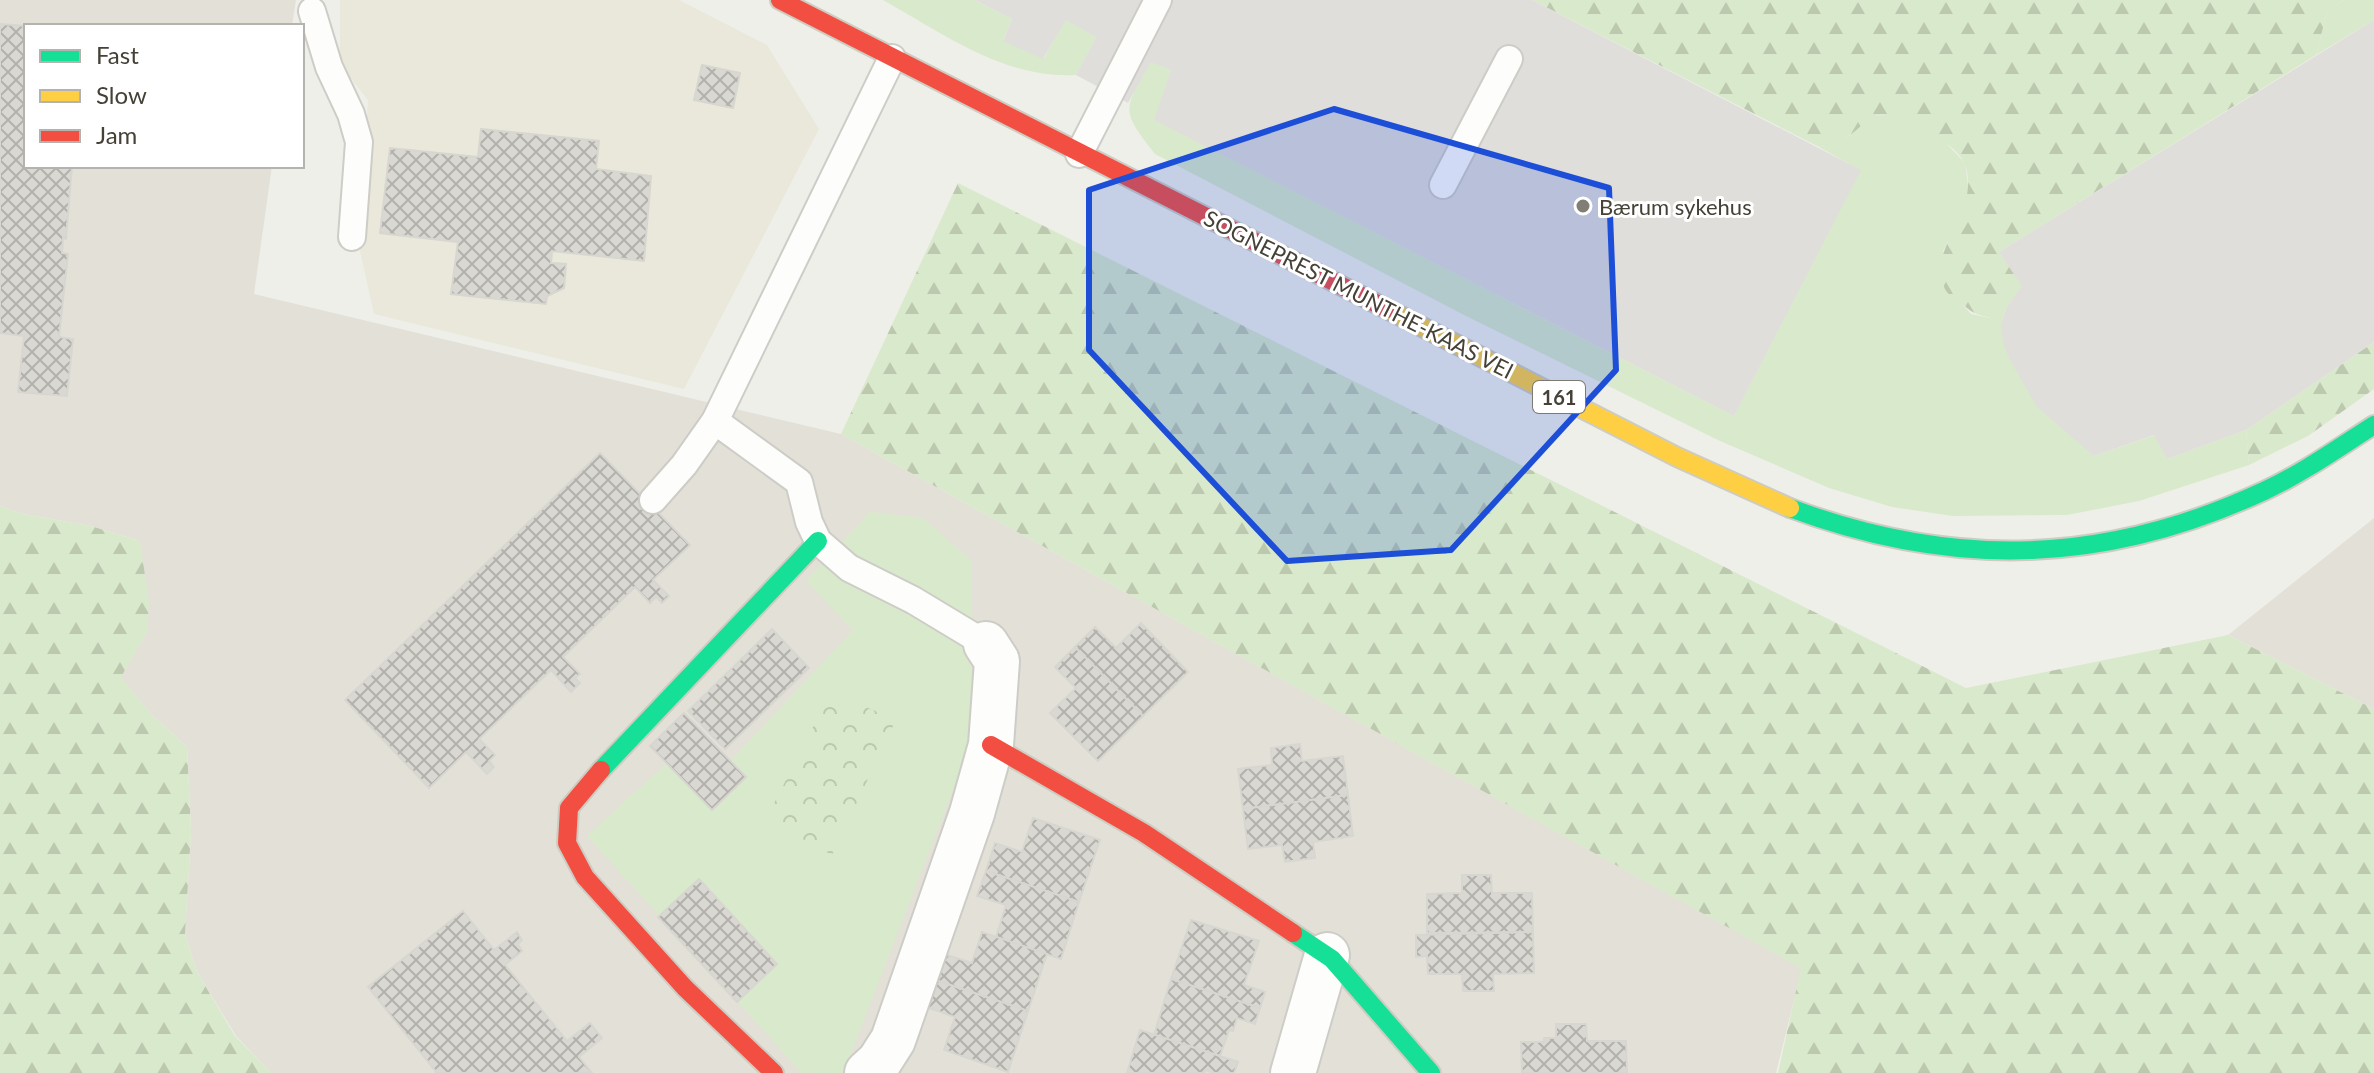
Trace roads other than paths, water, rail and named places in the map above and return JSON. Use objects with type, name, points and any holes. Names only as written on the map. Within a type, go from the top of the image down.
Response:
[{"type":"main road","name":"SOGNEPREST MUNTHE-KAAS VEI","points":[[780,0],[1677,457],[1749,491],[1815,515],[1908,542],[1974,551],[2027,551],[2128,541],[2248,500],[2297,475],[2374,425]]},
{"type":"main road","points":[[774,1073],[685,988],[585,877],[567,843],[569,808],[598,773],[818,541]]},
{"type":"main road","points":[[991,745],[1144,833],[1327,955],[1431,1073]]},
{"type":"street","points":[[881,1069],[972,813],[991,745],[997,661],[986,644]]},
{"type":"street","points":[[1293,1073],[1327,955]]},
{"type":"lane","points":[[1079,154],[1158,0]]},
{"type":"lane","points":[[312,11],[329,67],[351,114],[359,142],[352,237]]},
{"type":"lane","points":[[653,500],[684,465],[715,421],[892,58]]},
{"type":"lane","points":[[1443,185],[1509,59]]},
{"type":"lane","points":[[715,421],[799,482],[809,522],[818,541],[849,568],[913,600],[986,644]]},
{"type":"place","name":"Bærum sykehus","points":[[1583,206]]}]
